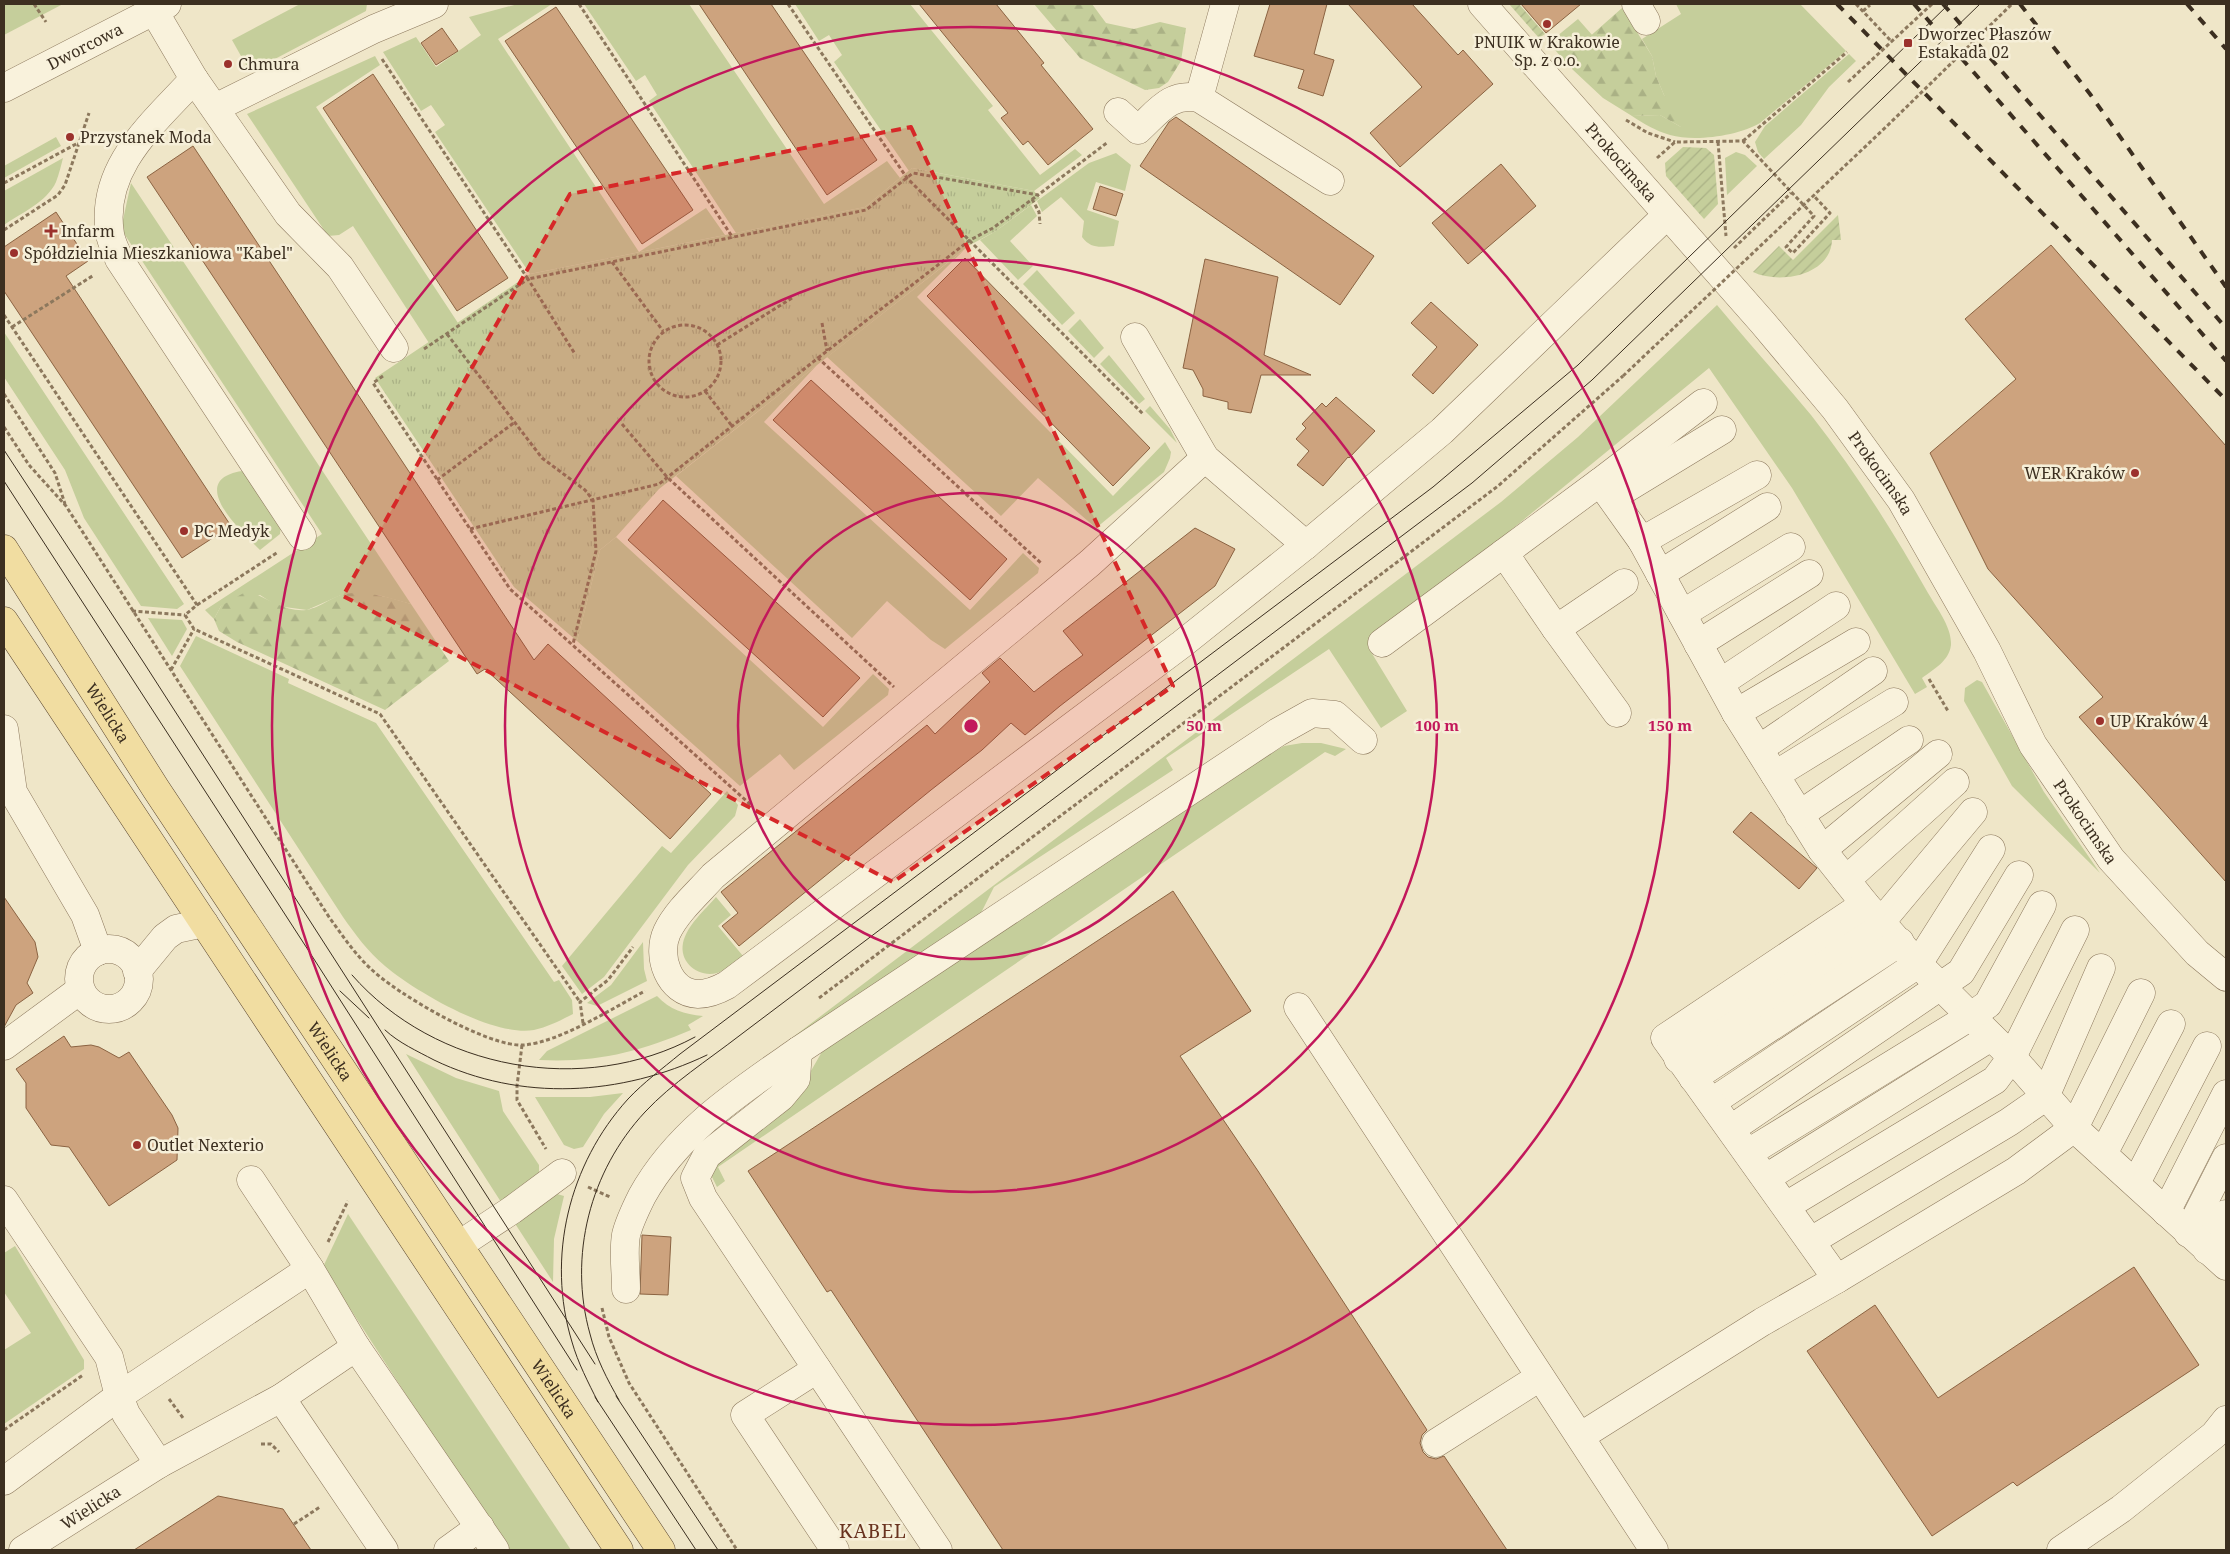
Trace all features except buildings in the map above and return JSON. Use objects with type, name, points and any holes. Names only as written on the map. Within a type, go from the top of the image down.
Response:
[{"type":"main road","name":"Wielicka","points":[[4,549],[156,789],[661,1550]]},
{"type":"main road","points":[[4,620],[619,1550]]},
{"type":"street","points":[[214,108],[374,29],[434,4]]},
{"type":"street","points":[[1199,98],[1225,4]]},
{"type":"street","name":"Prokocimska","points":[[1482,4],[1813,381],[1859,440],[1896,493],[1932,553],[1987,651],[2033,745],[2111,859],[2197,954],[2226,977]]},
{"type":"street","points":[[161,7],[194,79],[288,214],[340,267],[400,358]]},
{"type":"street","name":"Dworcowa","points":[[4,88],[161,7]]},
{"type":"street","points":[[194,79],[130,150],[119,169],[111,191],[108,215],[110,236],[120,259],[302,536]]},
{"type":"street","points":[[1118,112],[1138,130],[1174,98],[1186,96],[1199,98],[1330,181]]},
{"type":"street","points":[[1205,458],[1090,564],[713,876],[676,918],[667,933],[662,949],[664,964],[670,978],[681,989],[696,994],[712,992],[727,985],[1182,644],[1306,545],[1442,431],[1667,215]]},
{"type":"street","points":[[1135,337],[1205,458],[1306,545]]},
{"type":"street","points":[[1606,489],[1703,403]]},
{"type":"street","points":[[1382,643],[1504,553],[1606,489],[1722,430]]},
{"type":"street","points":[[1642,541],[1757,475]]},
{"type":"street","points":[[1606,489],[1642,541],[1736,713],[1822,850],[1873,913],[1918,964],[2012,1057],[2074,1128],[2207,1249]]},
{"type":"street","points":[[1660,574],[1767,507]]},
{"type":"street","points":[[1682,614],[1791,547]]},
{"type":"street","points":[[1504,553],[1617,713]]},
{"type":"street","points":[[1698,644],[1809,574]]},
{"type":"street","points":[[1556,629],[1624,583]]},
{"type":"street","points":[[1720,683],[1836,606]]},
{"type":"street","points":[[1736,713],[1856,642]]},
{"type":"street","points":[[1759,749],[1873,671]]},
{"type":"street","points":[[1775,775],[1894,702]]},
{"type":"street","points":[[626,1289],[626,1235],[636,1207],[657,1172],[683,1139],[722,1104],[798,1051],[1278,732],[1312,713],[1327,714],[1335,715],[1363,740]]},
{"type":"street","points":[[4,729],[13,792],[85,915],[98,951]]},
{"type":"street","points":[[1799,815],[1909,740]]},
{"type":"street","points":[[1822,850],[1938,754]]},
{"type":"street","points":[[1846,880],[1955,782]]},
{"type":"street","points":[[1686,1068],[1873,913],[1973,812]]},
{"type":"street","points":[[1712,1102],[1918,964],[1991,849]]},
{"type":"street","points":[[1731,1128],[1961,972],[2019,875]]},
{"type":"street","points":[[1748,1153],[1988,1004],[2042,905]]},
{"type":"street","points":[[138,971],[165,937],[176,929],[204,923]]},
{"type":"street","points":[[1786,1206],[1995,1080],[2012,1057],[2075,930]]},
{"type":"street","points":[[1686,1068],[1900,942]]},
{"type":"street","points":[[117,950],[133,962],[138,971],[139,981],[131,1000],[116,1008],[107,1009],[90,1003],[80,990],[78,980],[83,963],[89,956],[98,951],[117,950]]},
{"type":"street","points":[[1811,1242],[2009,1122],[2045,1097],[2101,968]]},
{"type":"street","points":[[4,1046],[80,990]]},
{"type":"street","points":[[1580,1436],[1762,1322],[2016,1171],[2074,1128],[2141,993]]},
{"type":"street","points":[[1298,1007],[1654,1550]]},
{"type":"street","points":[[2103,1154],[2171,1024]]},
{"type":"street","points":[[1766,1178],[1991,1037]]},
{"type":"street","points":[[2136,1183],[2208,1046]]},
{"type":"street","points":[[798,1051],[796,1079],[781,1097],[707,1155],[695,1178],[703,1198],[938,1550]]},
{"type":"street","points":[[1686,1068],[1731,1128],[1837,1279]]},
{"type":"street","points":[[2166,1212],[2226,1094]]},
{"type":"street","points":[[2207,1249],[2226,1158]]},
{"type":"street","points":[[459,1245],[533,1196],[562,1173]]},
{"type":"street","points":[[251,1180],[310,1269],[356,1347],[495,1550]]},
{"type":"street","points":[[4,1200],[109,1357],[119,1396],[126,1414],[159,1464]]},
{"type":"street","points":[[2207,1249],[2226,1214]]},
{"type":"street","points":[[4,1481],[119,1396],[310,1269]]},
{"type":"street","name":"Wielicka","points":[[23,1550],[159,1464],[281,1398],[356,1347]]},
{"type":"street","points":[[817,1369],[745,1415],[835,1550]]},
{"type":"street","points":[[1436,1443],[1540,1377]]},
{"type":"street","points":[[281,1398],[384,1550]]},
{"type":"street","points":[[2061,1550],[2121,1509],[2214,1435],[2226,1420]]},
{"type":"street","points":[[448,1550],[480,1527]]},
{"type":"path","points":[[34,4],[46,22]]},
{"type":"path","points":[[579,4],[733,238]]},
{"type":"path","points":[[788,4],[907,178],[1144,415]]},
{"type":"path","points":[[1856,4],[1892,42]]},
{"type":"path","points":[[1863,11],[1870,4]]},
{"type":"path","points":[[1848,82],[1932,4]]},
{"type":"path","points":[[814,1002],[1498,486],[1623,376],[1887,126],[2012,4]]},
{"type":"path","points":[[1618,115],[1648,133],[1675,142],[1743,141],[1847,52]]},
{"type":"path","points":[[382,58],[528,279],[575,354]]},
{"type":"path","points":[[4,230],[58,195],[65,185],[89,113]]},
{"type":"path","points":[[470,529],[659,484],[970,240],[993,228],[1113,139]]},
{"type":"path","points":[[1743,141],[1814,216],[1786,247],[1793,253],[1830,213],[1813,195]]},
{"type":"path","points":[[4,183],[79,142]]},
{"type":"path","points":[[1656,159],[1675,142]]},
{"type":"path","points":[[1718,142],[1727,244]]},
{"type":"path","points":[[772,828],[753,806],[510,589],[373,383],[400,358],[446,334],[528,279],[866,210],[913,173],[1038,195]]},
{"type":"path","points":[[1728,254],[1791,193]]},
{"type":"path","points":[[1032,199],[1039,212],[1040,224]]},
{"type":"path","points":[[12,327],[120,259]]},
{"type":"path","points":[[612,262],[663,331]]},
{"type":"path","points":[[717,345],[792,298]]},
{"type":"path","points":[[4,315],[196,605]]},
{"type":"path","points":[[822,323],[827,352]]},
{"type":"path","points":[[685,324],[696,326],[706,331],[717,345],[721,361],[719,373],[714,383],[705,391],[694,396],[681,397],[669,394],[659,387],[651,376],[648,364],[649,352],[654,340],[663,331],[673,326],[685,324]]},
{"type":"path","points":[[446,334],[542,458],[585,490],[593,500],[596,551],[573,644]]},
{"type":"path","points":[[818,358],[1048,570]]},
{"type":"path","points":[[705,391],[732,426]]},
{"type":"path","points":[[4,394],[55,473],[66,506]]},
{"type":"path","points":[[437,480],[515,422]]},
{"type":"path","points":[[622,424],[667,478],[898,690]]},
{"type":"path","points":[[4,427],[29,465],[66,506],[329,917],[370,968],[403,993],[470,1030],[498,1040],[522,1045],[537,1043],[558,1035],[670,978]]},
{"type":"path","points":[[132,611],[185,615],[196,605],[302,536]]},
{"type":"path","points":[[185,615],[194,629],[380,714],[580,1002]]},
{"type":"path","points":[[170,670],[194,629]]},
{"type":"path","points":[[1929,680],[1948,711]]},
{"type":"path","points":[[522,1045],[517,1086],[518,1100],[562,1173]]},
{"type":"path","points":[[608,1207],[611,1198]]},
{"type":"path","points":[[310,1269],[321,1257],[348,1201]]},
{"type":"path","points":[[602,1303],[609,1337],[629,1383],[737,1550]]},
{"type":"path","points":[[4,1430],[109,1357]]},
{"type":"path","points":[[255,1443],[271,1444],[285,1456]]},
{"type":"path","points":[[294,1524],[322,1506]]},
{"type":"highlighted area","points":[[911,127],[1173,686],[893,882],[343,596],[570,194]]},
{"type":"green space","points":[[4,4],[63,4],[4,35]]},
{"type":"green space","points":[[300,4],[367,4],[366,11],[250,72],[232,40]]},
{"type":"green space","points":[[518,4],[552,4],[498,39],[639,252],[706,208],[725,235],[530,274],[435,132],[445,125],[431,105],[421,111],[383,52],[416,37],[436,67],[481,35],[469,17]]},
{"type":"green space","points":[[584,4],[689,4],[824,204],[887,161],[900,178],[865,207],[736,233],[649,101],[657,95],[645,75],[636,81]]},
{"type":"green space","points":[[795,4],[910,4],[993,106],[988,110],[1040,175],[1075,149],[1082,155],[1034,191],[912,168],[909,171],[834,62],[842,55],[829,35],[819,41]]},
{"type":"green space","points":[[1034,4],[1092,4],[1106,23],[1134,29],[1160,22],[1186,28],[1181,61],[1168,82],[1159,88],[1145,90],[1080,58]]},
{"type":"green space","points":[[1509,4],[1519,4],[1545,34],[1539,38]]},
{"type":"green space","points":[[1676,4],[1800,4],[1846,51],[1760,123],[1751,128],[1704,138],[1670,135],[1650,127],[1632,116],[1660,115],[1681,127],[1664,95],[1656,76],[1652,56],[1642,39],[1681,14]]},
{"type":"green space","points":[[1622,8],[1652,56],[1656,76],[1664,95],[1687,119],[1681,127],[1660,115],[1632,116],[1603,98],[1572,69],[1569,55]]},
{"type":"green space","points":[[1578,19],[1593,36],[1569,55],[1571,69],[1551,45],[1551,41]]},
{"type":"green space","points":[[1849,54],[1856,61],[1829,87],[1801,125],[1764,159],[1758,152],[1755,142],[1765,126]]},
{"type":"green space","points":[[375,56],[380,65],[316,107],[458,323],[429,343],[353,226],[339,235],[328,236],[247,114]]},
{"type":"green space","points":[[56,137],[61,146],[4,178],[4,166]]},
{"type":"green space","points":[[1683,147],[1706,148],[1714,155],[1718,204],[1704,219],[1666,176],[1665,163]]},
{"type":"green space","points":[[1736,152],[1745,155],[1757,166],[1727,195],[1725,158]]},
{"type":"green space","points":[[1116,153],[1131,165],[1125,191],[1096,182],[1087,210],[1119,221],[1114,246],[1096,246],[1089,244],[1082,237],[1084,221],[1061,197],[1042,212],[1037,201],[1089,163]]},
{"type":"green space","points":[[63,158],[52,189],[40,201],[4,225],[4,191]]},
{"type":"green space","points":[[912,168],[1034,191],[1040,198],[996,231],[970,245],[659,489],[616,537],[600,550],[577,641],[514,587],[375,378],[530,274],[865,207]]},
{"type":"green space","points":[[131,183],[411,604],[378,595],[341,595],[307,610],[277,606],[260,595],[221,606],[214,619],[205,610],[322,534],[121,229]]},
{"type":"green space","points":[[1031,205],[1037,216],[1010,241],[1033,266],[1018,280],[980,240],[996,231]]},
{"type":"green space","points":[[1838,215],[1841,240],[1832,240],[1829,252],[1823,262],[1814,269],[1790,277],[1764,276],[1753,272],[1779,246],[1793,260]]},
{"type":"green space","points":[[964,250],[917,297],[1113,496],[1165,442],[1171,452],[1164,472],[1096,528],[1038,478],[1001,516],[827,357]]},
{"type":"green space","points":[[1037,270],[1075,313],[1062,325],[1023,284]]},
{"type":"green space","points":[[1717,305],[1811,415],[1843,458],[1887,524],[1943,618],[1951,638],[1950,651],[1936,668],[1922,678],[1927,687],[1915,694],[1792,488],[1709,368],[1368,647],[1407,711],[1381,728],[1329,649],[1166,758],[1173,770],[994,887],[980,915],[760,1062],[1501,502],[1578,437]]},
{"type":"green space","points":[[1080,319],[1104,348],[1094,358],[1068,331]]},
{"type":"green space","points":[[4,332],[184,604],[177,609],[141,606],[84,518],[65,470],[4,377]]},
{"type":"green space","points":[[1109,355],[1145,399],[1139,404],[1100,364]]},
{"type":"green space","points":[[817,365],[764,422],[970,610],[1023,553],[1039,568],[1038,573],[945,649],[931,640],[887,601],[852,638],[676,476]]},
{"type":"green space","points":[[1150,406],[1170,429],[1177,443],[1145,411]]},
{"type":"green space","points":[[242,471],[251,475],[281,525],[280,534],[260,550],[231,519],[222,507],[218,495],[218,484],[226,476]]},
{"type":"green space","points":[[616,537],[823,727],[873,674],[889,689],[888,695],[794,770],[780,754],[740,786],[577,641],[600,550]]},
{"type":"green space","points":[[247,591],[290,609],[298,610],[310,609],[338,596],[355,593],[364,593],[411,604],[449,661],[385,710],[237,642],[219,631],[214,619],[221,606]]},
{"type":"green space","points":[[148,618],[182,620],[187,629],[172,656]]},
{"type":"green space","points":[[196,636],[289,679],[288,683],[376,723],[554,982],[559,980],[572,1000],[573,1014],[534,1030],[498,1027],[477,1020],[435,1000],[399,977],[373,955],[343,917],[180,666]]},
{"type":"green space","points":[[1977,680],[1982,682],[2044,792],[2100,873],[2012,786],[1964,701],[1965,688]]},
{"type":"green space","points":[[1302,743],[1321,743],[1346,749],[1335,756],[1325,752],[718,1167],[725,1181],[717,1187],[711,1175],[712,1163],[804,1083],[823,1050],[1268,755],[1284,746]]},
{"type":"green space","points":[[727,791],[738,805],[735,816],[688,865],[604,977],[582,994],[562,966],[662,846],[671,853]]},
{"type":"green space","points":[[716,897],[731,915],[718,926],[743,956],[721,972],[710,974],[697,971],[687,963],[684,957],[683,943],[692,924]]},
{"type":"green space","points":[[643,942],[644,969],[647,981],[597,1006],[587,1003],[611,985]]},
{"type":"green space","points":[[657,996],[667,1005],[678,1011],[703,1016],[688,1025],[691,1030],[635,1050],[579,1060],[539,1060],[547,1051]]},
{"type":"green space","points":[[406,1054],[456,1078],[499,1091],[503,1111],[539,1165],[539,1174],[501,1202]]},
{"type":"green space","points":[[623,1093],[604,1114],[583,1147],[574,1149],[564,1145],[535,1097],[590,1097]]},
{"type":"green space","points":[[557,1194],[564,1196],[554,1239],[553,1282],[514,1222]]},
{"type":"green space","points":[[348,1214],[571,1550],[507,1550],[323,1267]]},
{"type":"green space","points":[[15,1246],[84,1360],[84,1369],[4,1424],[4,1350],[31,1333],[4,1292],[4,1253]]},
{"type":"tram line","points":[[598,1402],[572,1342],[565,1310],[561,1277],[563,1245],[568,1213],[577,1182],[591,1152],[608,1125],[628,1099],[680,1054],[1433,487],[1578,365],[1949,4]]},
{"type":"tram line","points":[[619,1400],[602,1368],[590,1334],[584,1304],[582,1275],[583,1245],[589,1216],[598,1188],[610,1161],[626,1135],[645,1112],[690,1072],[1472,483],[1592,380],[1980,4]]},
{"type":"tram line","points":[[4,450],[144,663],[595,1364]]},
{"type":"tram line","points":[[4,481],[312,956],[577,1370]]},
{"type":"tram line","points":[[352,975],[386,1007],[425,1033],[468,1052],[513,1064],[560,1069],[606,1066],[652,1055],[695,1037]]},
{"type":"tram line","points":[[340,991],[369,1018]]},
{"type":"tram line","points":[[385,1030],[415,1050],[467,1074],[501,1083],[536,1088],[571,1089],[606,1086],[674,1069],[707,1055]]},
{"type":"tram line","points":[[616,1396],[718,1550]]},
{"type":"tram line","points":[[595,1397],[696,1550]]},
{"type":"railway","points":[[1837,4],[2226,400]]},
{"type":"railway","points":[[1914,4],[2226,361]]},
{"type":"railway","points":[[1943,4],[2226,328]]},
{"type":"railway","points":[[2020,4],[2090,94],[2226,287]]},
{"type":"railway","points":[[2187,4],[2226,49]]},
{"type":"place","name":"PNUIK w Krakowie Sp. z o.o.","points":[[1547,24]]},
{"type":"place","name":"Dworzec Płaszów Estakada 02","points":[[1908,43]]},
{"type":"place","name":"Chmura","points":[[228,64]]},
{"type":"place","name":"Przystanek Moda","points":[[70,137]]},
{"type":"place","name":"Infarm","points":[[51,231]]},
{"type":"place","name":"Spółdzielnia Mieszkaniowa \"Kabel\"","points":[[14,253]]},
{"type":"place","name":"WER Kraków","points":[[2135,473]]},
{"type":"place","name":"PC Medyk","points":[[184,531]]},
{"type":"place","name":"UP Kraków 4","points":[[2100,721]]},
{"type":"place","name":"Outlet Nexterio","points":[[137,1145]]},
{"type":"district","name":"KABEL","points":[[873,1531]]}]
